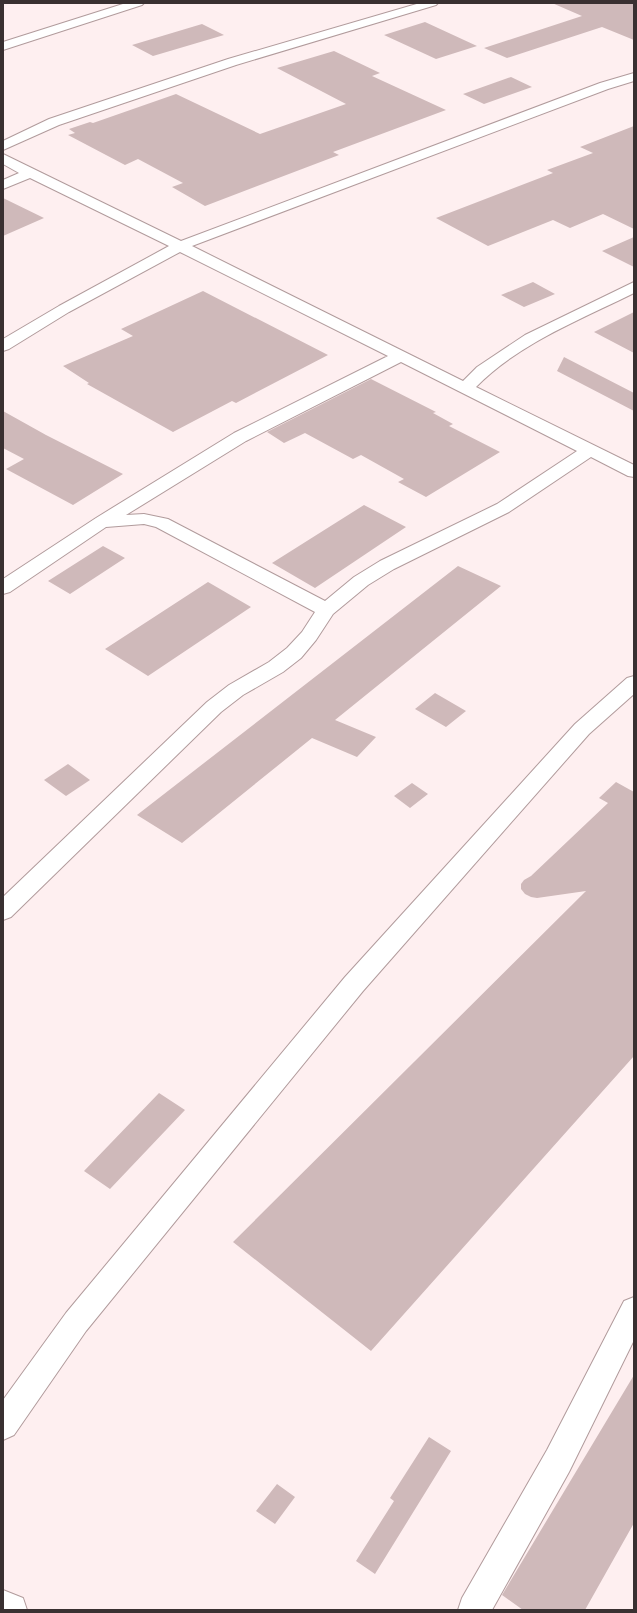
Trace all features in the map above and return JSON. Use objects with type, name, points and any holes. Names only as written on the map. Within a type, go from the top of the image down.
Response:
[{"type":"street","points":[[3,46],[138,3]]},
{"type":"street","points":[[3,146],[54,122],[232,62],[396,12],[432,3]]},
{"type":"street","points":[[3,346],[64,309],[180,246],[604,86],[634,77]]},
{"type":"street","points":[[3,158],[30,173],[634,472]]},
{"type":"street","points":[[3,185],[30,173]]},
{"type":"street","points":[[465,388],[482,370],[531,338],[634,287]]},
{"type":"street","points":[[3,588],[102,522],[240,437],[400,356]]},
{"type":"street","points":[[3,911],[214,707],[236,690],[276,667],[294,653],[309,636],[326,610],[361,581],[387,565],[503,508],[590,450]]},
{"type":"street","points":[[102,522],[144,519],[162,524],[326,610]]},
{"type":"street","points":[[3,1425],[76,1322],[354,984],[582,729],[634,683]]},
{"type":"street","points":[[474,1610],[558,1461],[634,1310]]},
{"type":"street","points":[[3,1606],[11,1610]]},
{"type":"building","points":[[552,3],[634,3],[634,40],[602,27],[507,58],[484,48],[582,16]]},
{"type":"building","points":[[425,22],[477,46],[436,59],[384,35]]},
{"type":"building","points":[[202,24],[224,35],[153,56],[132,45]]},
{"type":"building","points":[[334,51],[380,73],[372,76],[446,110],[333,152],[339,155],[205,206],[172,187],[183,183],[138,159],[125,165],[68,135],[75,133],[69,129],[90,122],[93,123],[176,94],[260,134],[346,104],[277,68]]},
{"type":"building","points":[[511,77],[532,87],[484,104],[463,94]]},
{"type":"building","points":[[634,126],[634,229],[603,214],[570,228],[553,220],[488,246],[436,218],[553,173],[547,170],[593,153],[580,147]]},
{"type":"building","points":[[3,198],[44,218],[3,236]]},
{"type":"building","points":[[634,237],[634,267],[602,251]]},
{"type":"building","points":[[533,282],[555,294],[524,307],[501,295]]},
{"type":"building","points":[[203,291],[328,355],[236,403],[232,401],[173,432],[87,384],[89,383],[63,366],[133,336],[121,329]]},
{"type":"building","points":[[634,312],[634,353],[594,332]]},
{"type":"building","points":[[564,357],[634,393],[634,411],[557,371]]},
{"type":"building","points":[[371,379],[436,412],[433,413],[453,424],[449,426],[500,452],[426,497],[398,482],[404,479],[361,455],[353,459],[305,433],[284,443],[267,432]]},
{"type":"building","points":[[3,411],[46,435],[123,474],[73,505],[6,469],[24,459],[3,448]]},
{"type":"building","points":[[364,505],[406,527],[315,588],[272,563]]},
{"type":"building","points":[[103,546],[125,558],[70,594],[48,581]]},
{"type":"building","points":[[458,566],[501,586],[335,720],[376,737],[357,757],[312,738],[182,843],[137,815]]},
{"type":"building","points":[[208,582],[251,607],[148,676],[105,649]]},
{"type":"building","points":[[435,693],[466,711],[446,727],[415,709]]},
{"type":"building","points":[[68,764],[90,780],[66,796],[44,780]]},
{"type":"building","points":[[616,782],[634,792],[634,1056],[371,1351],[233,1242],[586,891],[537,898],[525,894],[521,889],[521,884],[608,803],[599,798]]},
{"type":"building","points":[[412,783],[428,794],[410,808],[394,796]]},
{"type":"building","points":[[159,1093],[185,1110],[110,1189],[84,1171]]},
{"type":"building","points":[[634,1375],[634,1523],[585,1610],[523,1610],[502,1595]]},
{"type":"building","points":[[429,1437],[451,1451],[375,1574],[356,1561],[394,1501],[390,1498]]},
{"type":"building","points":[[277,1484],[295,1497],[275,1524],[256,1511]]}]
